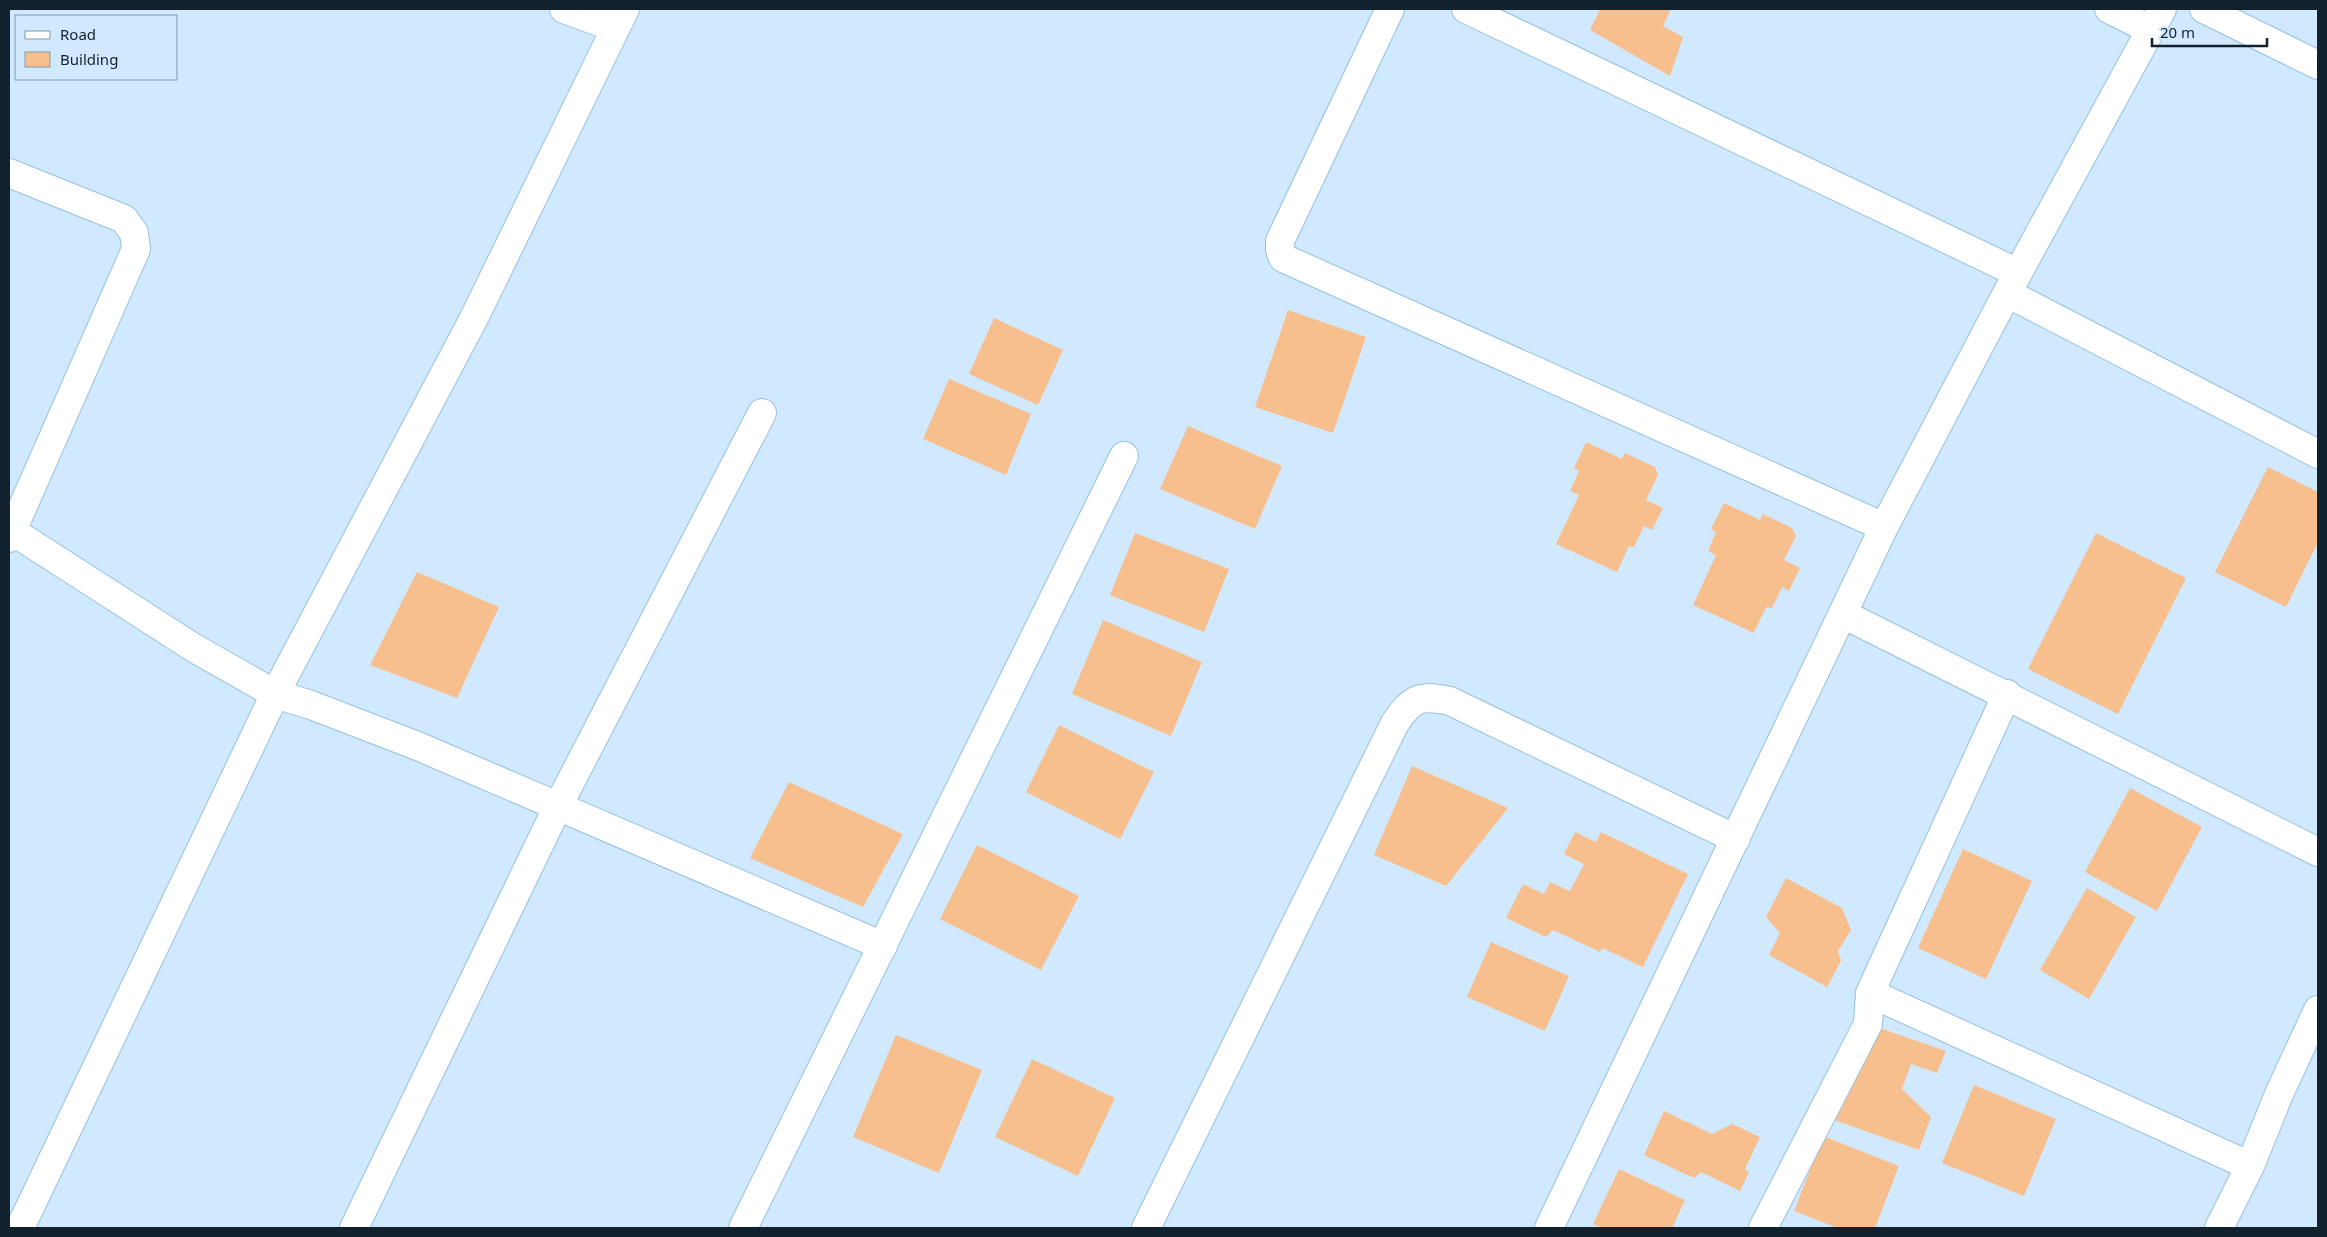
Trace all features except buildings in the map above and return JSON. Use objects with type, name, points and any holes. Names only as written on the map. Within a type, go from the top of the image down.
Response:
[{"type":"street","points":[[20,1228],[275,694],[474,318],[620,18],[564,9]]},
{"type":"street","points":[[1390,9],[1280,241],[1280,250],[1283,258],[1884,527]]},
{"type":"street","points":[[1466,9],[2013,283],[2318,454]]},
{"type":"street","points":[[1549,1228],[1884,527],[2013,283],[2157,19],[2109,9]]},
{"type":"street","points":[[2204,9],[2318,65]]},
{"type":"street","points":[[9,173],[124,220],[134,233],[136,249],[10,532],[194,648],[275,694],[361,724],[558,806],[883,946]]},
{"type":"street","points":[[354,1228],[558,806],[762,413]]},
{"type":"street","points":[[743,1228],[1124,456]]},
{"type":"street","points":[[1844,614],[2007,694],[2318,852]]},
{"type":"street","points":[[1763,1228],[1868,1024],[1870,993],[2007,694]]},
{"type":"street","points":[[1146,1228],[1395,722],[1409,703],[1429,697],[1450,701],[1736,839]]},
{"type":"street","points":[[1870,993],[2250,1166]]},
{"type":"street","points":[[2219,1228],[2250,1166],[2279,1094],[2317,1016]]}]
